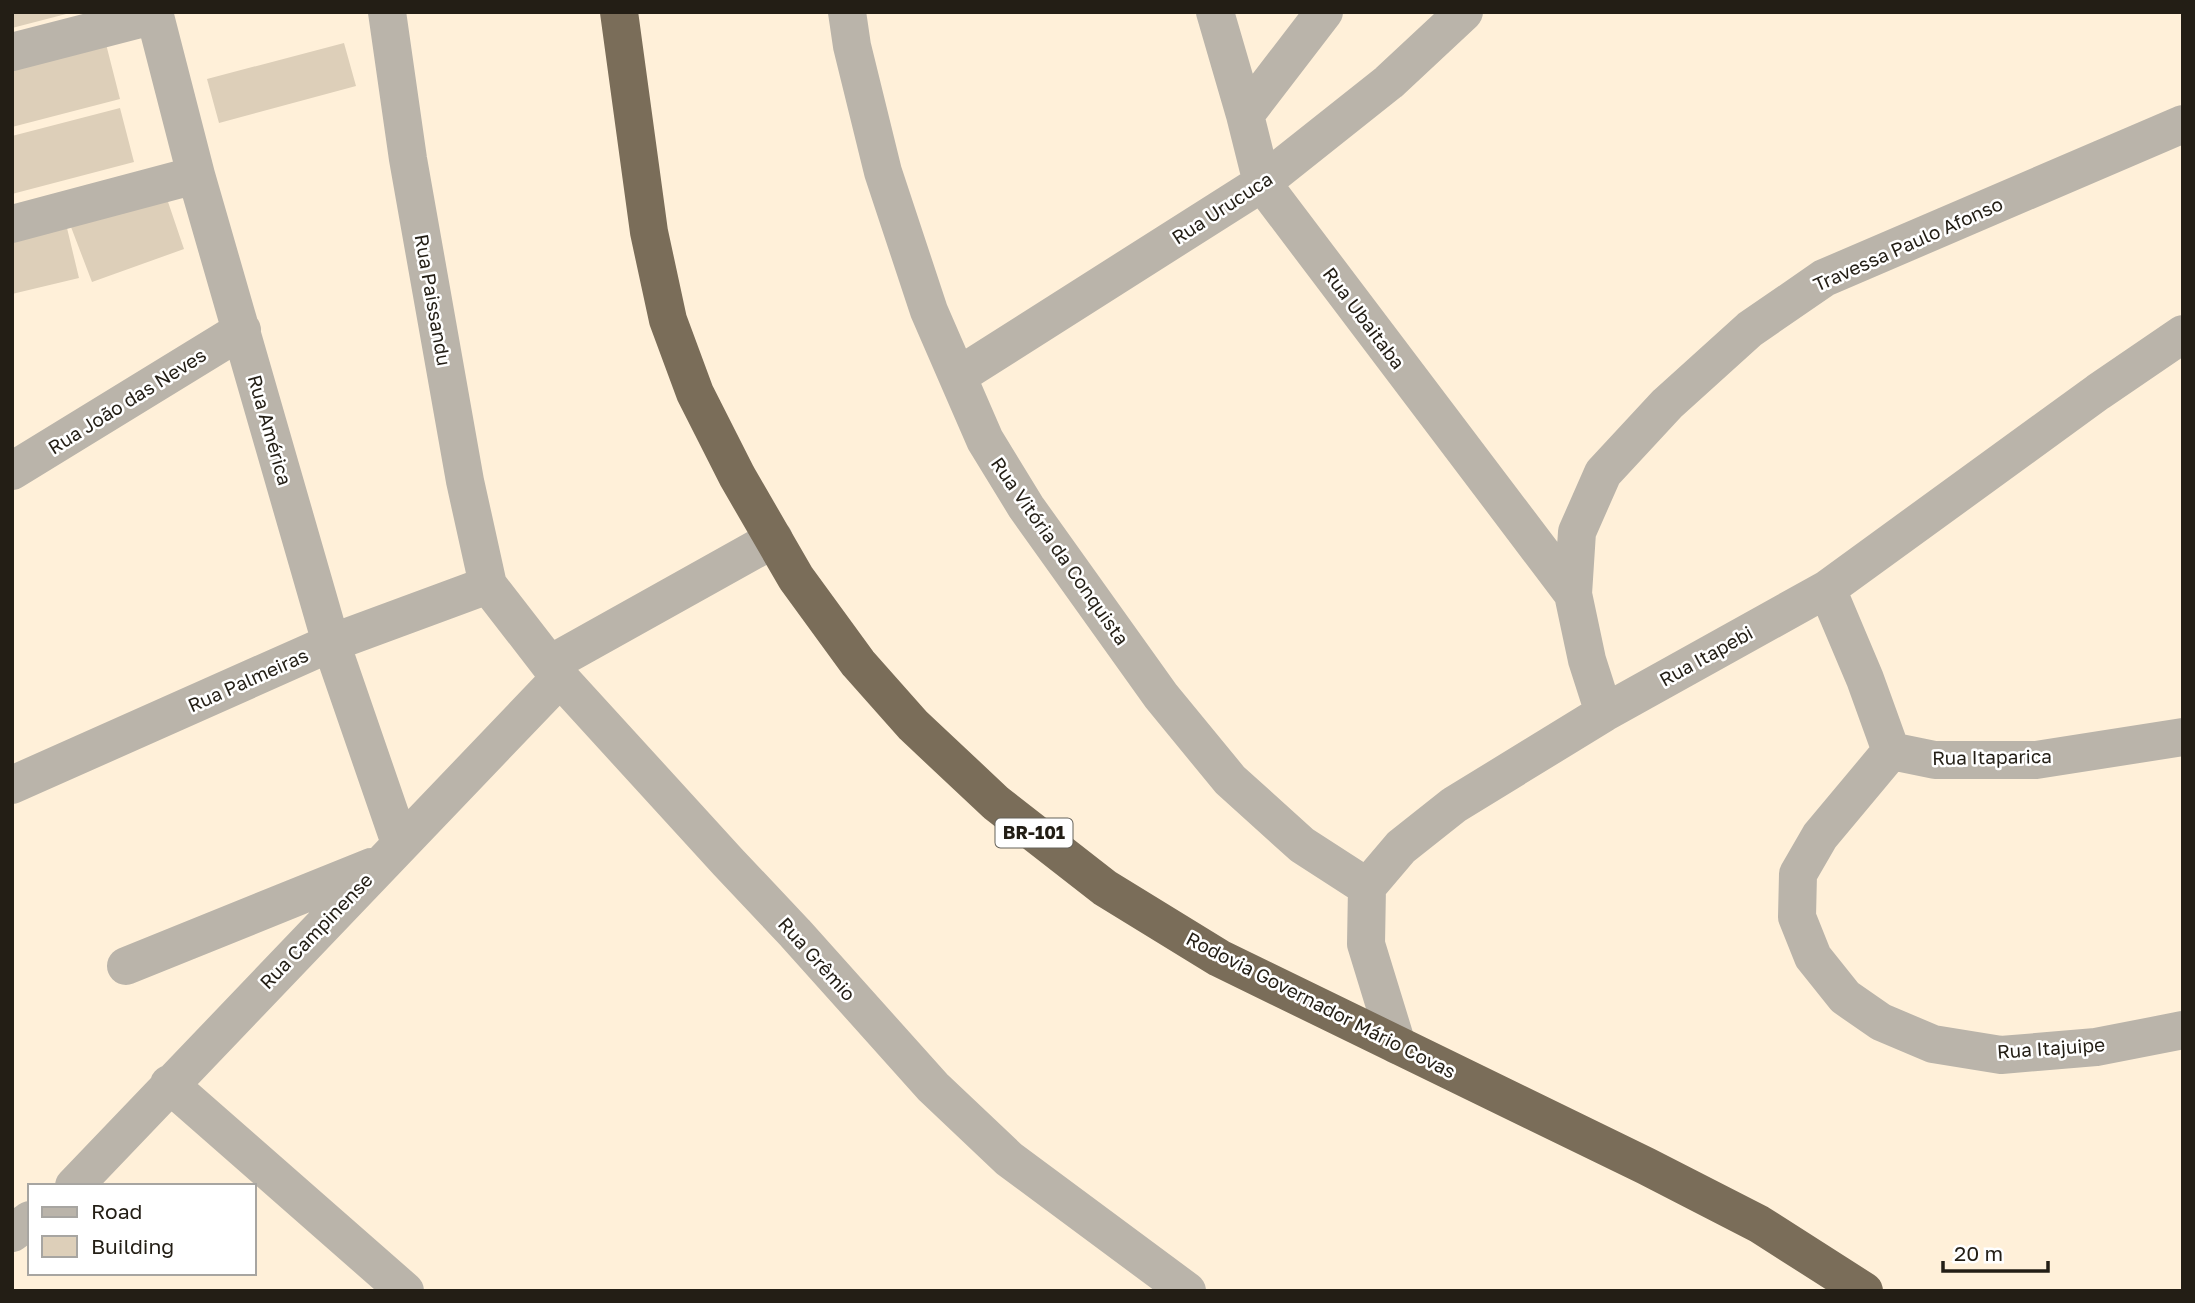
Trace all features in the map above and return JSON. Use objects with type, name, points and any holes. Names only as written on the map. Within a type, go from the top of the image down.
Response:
[{"type":"highway","name":"Rodovia Governador Mário Covas","points":[[619,12],[649,232],[668,320],[695,393],[737,477],[796,578],[858,663],[913,725],[996,803],[1105,888],[1208,951],[1759,1224],[1864,1291]]},
{"type":"street","name":"Rua Paissandu","points":[[387,12],[429,280],[465,481],[488,585]]},
{"type":"street","name":"Rua Vitória da Conquista","points":[[847,12],[852,47],[883,172],[929,311],[985,440],[1026,507],[1161,696],[1230,780],[1302,845],[1367,887]]},
{"type":"street","name":"Rua Ubaitaba","points":[[1215,12],[1262,183],[1573,594]]},
{"type":"street","points":[[1245,115],[1324,12]]},
{"type":"street","name":"Rua Urucuca","points":[[958,376],[1262,183],[1389,82],[1464,12]]},
{"type":"street","points":[[12,52],[154,13]]},
{"type":"street","name":"Rua América","points":[[154,13],[196,175],[391,853]]},
{"type":"street","name":"Travessa Paulo Afonso","points":[[1604,713],[1587,660],[1573,594],[1577,532],[1603,473],[1667,404],[1750,329],[1824,278],[2183,124]]},
{"type":"street","points":[[12,224],[196,175]]},
{"type":"street","name":"Rua João das Neves","points":[[12,471],[242,330]]},
{"type":"street","name":"Rua Itapebi","points":[[1367,887],[1401,847],[1454,805],[1604,713],[1827,589],[2098,392],[2183,334]]},
{"type":"street","name":"Rua Campinense","points":[[76,1184],[391,853],[555,671],[774,540]]},
{"type":"street","name":"Rua Palmeiras","points":[[12,785],[331,643],[488,585]]},
{"type":"street","name":"Rua Grêmio","points":[[488,585],[555,671],[933,1087],[1009,1159],[1187,1291]]},
{"type":"street","points":[[1827,589],[1865,679],[1891,751]]},
{"type":"street","name":"Rua Itaparica","points":[[1891,751],[1935,760],[2036,760],[2183,737]]},
{"type":"street","name":"Rua Itajuipe","points":[[1891,751],[1820,836],[1798,874],[1797,917],[1813,957],[1845,997],[1881,1022],[1933,1044],[2001,1055],[2096,1047],[2183,1030]]},
{"type":"street","points":[[126,966],[391,853]]},
{"type":"street","points":[[1367,887],[1366,944],[1397,1045]]},
{"type":"street","points":[[169,1084],[405,1291]]},
{"type":"street","points":[[12,1233],[28,1221]]},
{"type":"building","points":[[12,12],[70,12],[70,13],[12,28]]},
{"type":"building","points":[[344,43],[356,86],[219,123],[207,79]]},
{"type":"building","points":[[106,44],[120,99],[12,127],[12,69]]},
{"type":"building","points":[[120,108],[134,162],[12,194],[12,136]]},
{"type":"building","points":[[165,193],[184,249],[92,282],[71,227]]},
{"type":"building","points":[[67,228],[79,278],[12,294],[12,242]]}]
